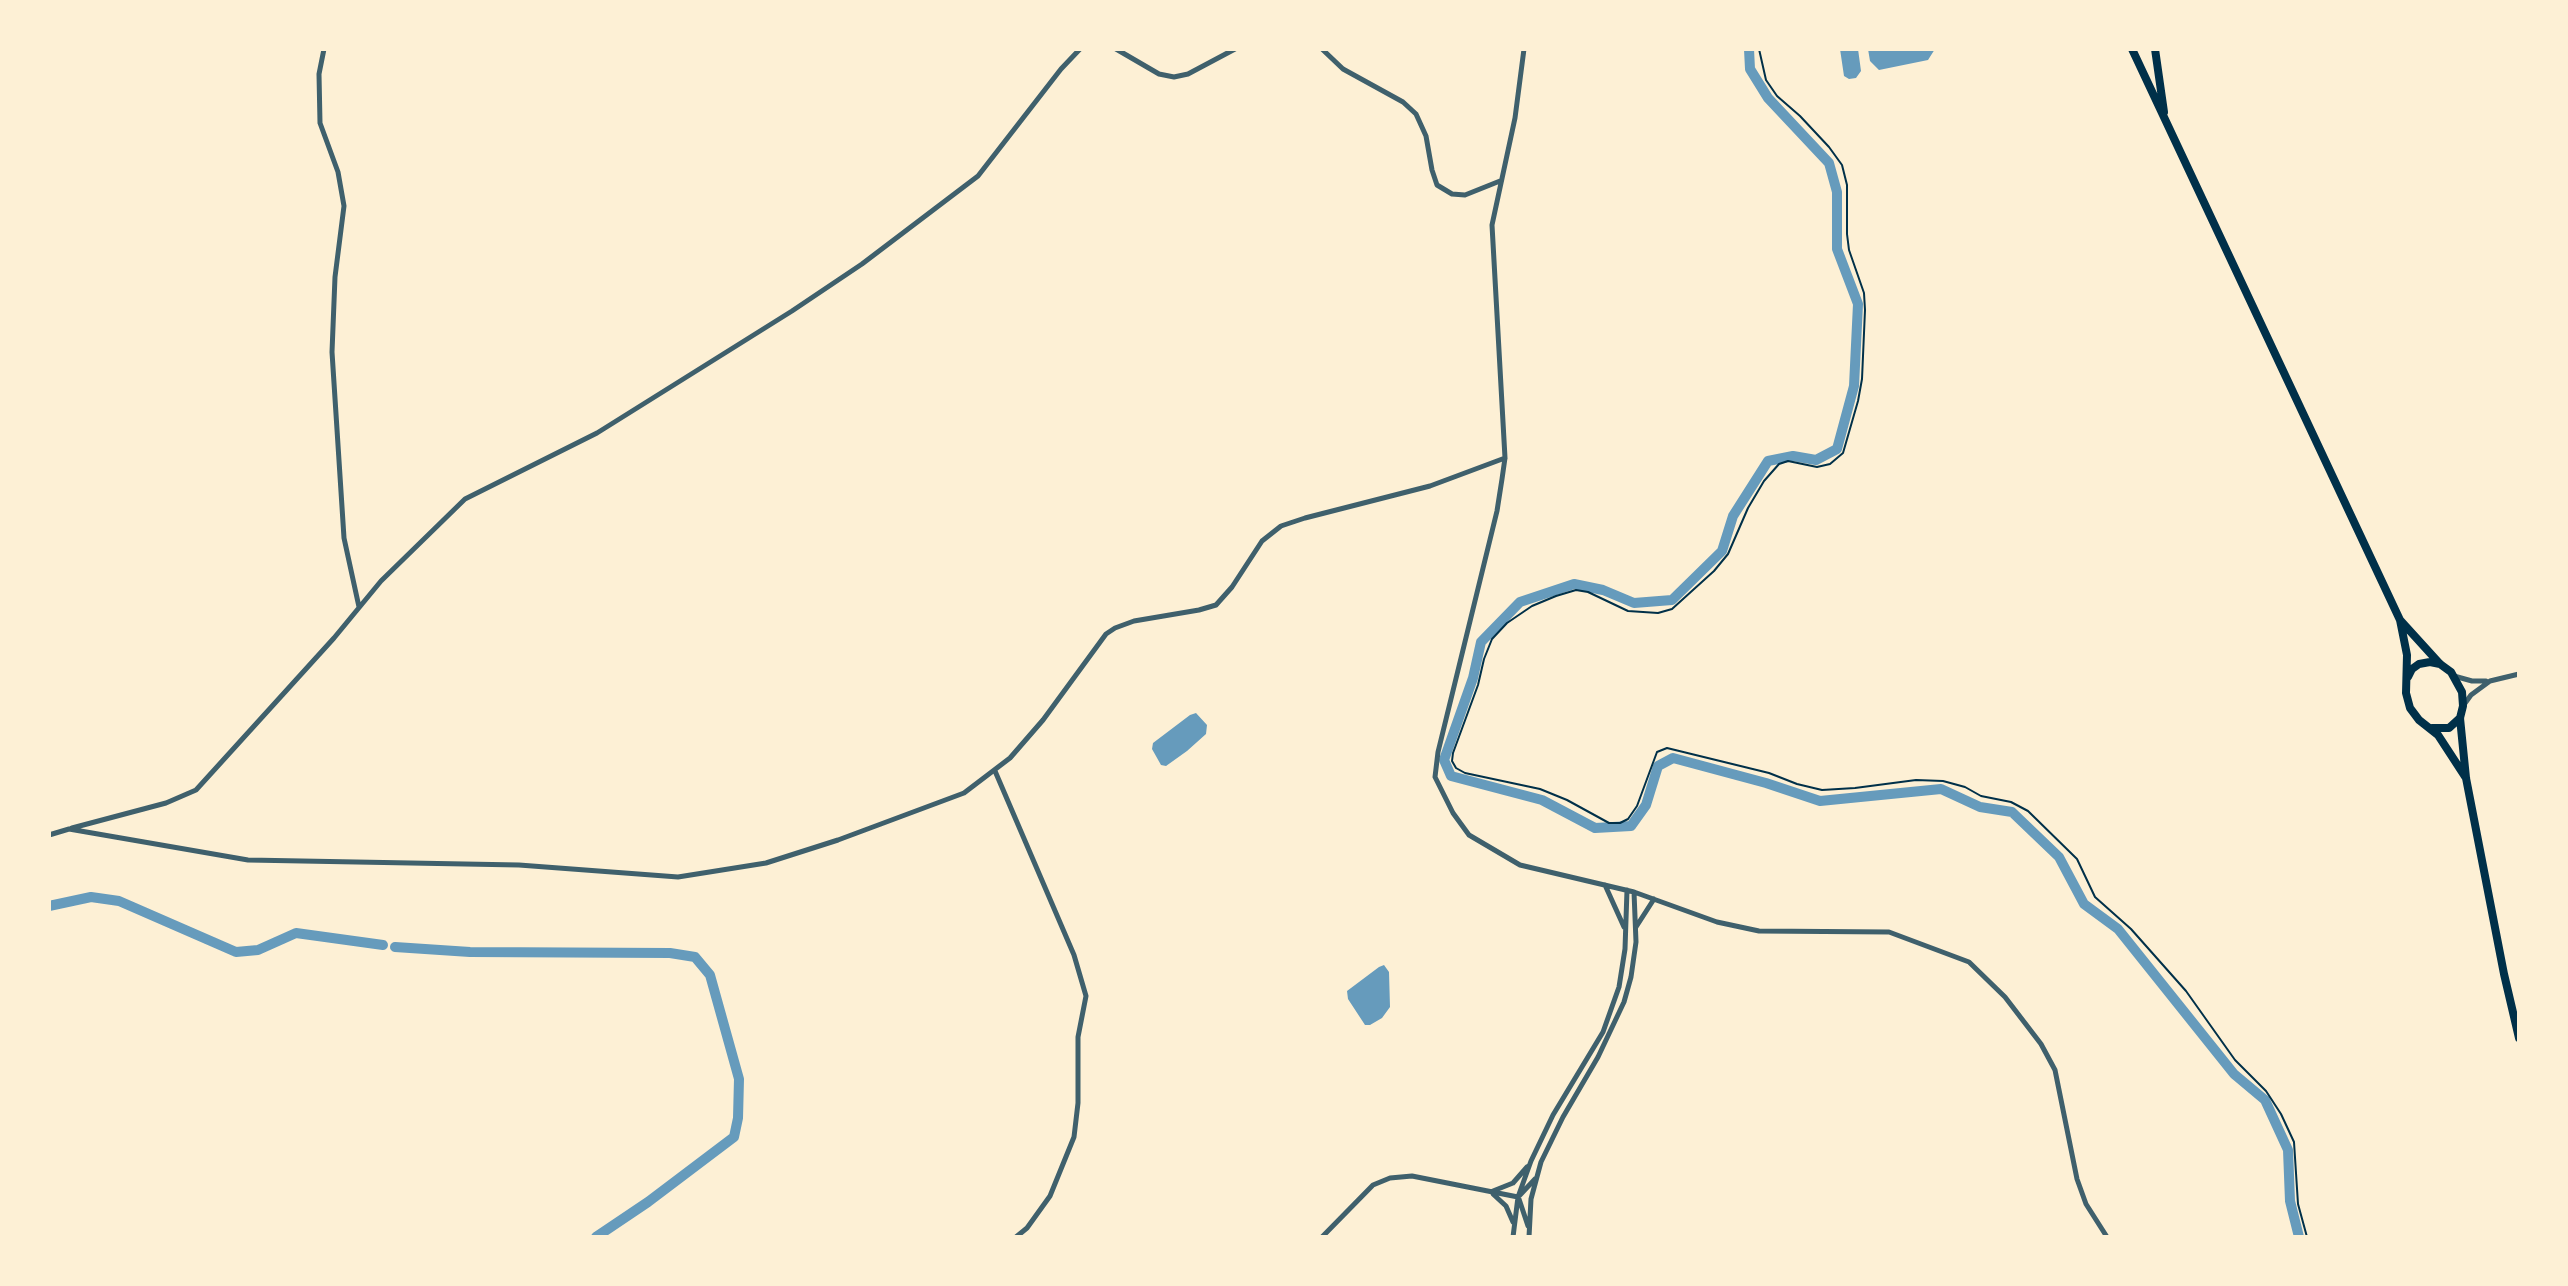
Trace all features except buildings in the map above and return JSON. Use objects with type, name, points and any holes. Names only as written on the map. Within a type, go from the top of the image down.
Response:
[{"type":"main road","points":[[2132,49],[2400,620],[2407,655],[2406,694],[2410,708],[2419,720],[2432,728],[2466,778]]},
{"type":"main road","points":[[2155,49],[2165,118]]},
{"type":"main road","points":[[2400,620],[2454,676],[2462,692],[2460,718],[2466,778],[2501,961],[2519,1038]]},
{"type":"main road","points":[[2407,679],[2412,669],[2419,664],[2440,664]]},
{"type":"main road","points":[[2432,728],[2449,728],[2460,718]]},
{"type":"street","points":[[324,49],[319,74],[320,123],[338,172],[344,206],[335,276],[334,374],[344,538],[359,607]]},
{"type":"street","points":[[49,835],[166,803],[197,790],[381,581],[465,499],[597,433],[782,318],[862,264],[978,176],[1061,69],[1080,49]]},
{"type":"street","points":[[1116,49],[1159,74],[1174,77],[1188,74],[1235,49]]},
{"type":"street","points":[[1322,49],[1343,69],[1404,102],[1416,114],[1426,136],[1437,185],[1452,194],[1465,194],[1500,181]]},
{"type":"street","points":[[1524,49],[1515,118],[1493,214],[1492,233],[1505,458],[1497,511],[1434,777],[1453,813],[1469,835],[1520,865],[1634,892],[1717,922],[1759,931],[1889,932],[1969,962],[2005,997],[2041,1044],[2055,1070],[2077,1179],[2086,1204],[2107,1237]]},
{"type":"street","points":[[69,829],[248,860],[519,865],[678,877],[766,863],[838,840],[964,793],[1010,758],[1043,720],[1107,634],[1134,621],[1216,605],[1232,587],[1262,541],[1281,526],[1430,486],[1505,458]]},
{"type":"street","points":[[2454,676],[2472,681],[2490,681],[2519,674]]},
{"type":"street","points":[[2463,706],[2470,695],[2490,681]]},
{"type":"street","points":[[995,771],[1074,955],[1086,996],[1078,1037],[1078,1103],[1074,1137],[1051,1196],[1027,1228],[1016,1237]]},
{"type":"street","points":[[1604,884],[1625,930]]},
{"type":"street","points":[[1513,1237],[1518,1198],[1531,1161],[1553,1115],[1602,1032],[1619,987],[1625,949],[1627,890]]},
{"type":"street","points":[[1529,1237],[1531,1199],[1537,1176],[1563,1117],[1598,1056],[1624,1002],[1631,977],[1636,927],[1634,892]]},
{"type":"street","points":[[1636,927],[1654,899]]},
{"type":"street","points":[[1490,1192],[1513,1182],[1531,1161]]},
{"type":"street","points":[[1322,1237],[1373,1185],[1390,1178],[1412,1176],[1518,1198]]},
{"type":"street","points":[[1518,1198],[1537,1176]]},
{"type":"street","points":[[1490,1192],[1506,1206],[1514,1227]]},
{"type":"street","points":[[1518,1198],[1529,1229]]},
{"type":"street","points":[[1027,1228],[1028,1237]]},
{"type":"path","points":[[1759,49],[1766,80],[1777,96],[1829,147],[1842,165],[1847,185],[1847,234],[1864,293],[1865,310],[1862,379],[1843,453],[1830,464],[1816,467],[1788,461],[1779,464],[1764,481],[1748,508],[1728,554],[1714,571],[1672,609],[1658,613],[1628,611],[1588,592],[1576,590],[1532,606],[1507,623],[1492,639],[1483,659],[1478,685],[1453,753],[1455,768],[1465,773],[1540,789],[1609,823],[1620,823],[1628,819],[1637,806],[1657,752],[1667,748],[1822,790],[1916,780],[1943,781],[1965,787],[1981,796],[2011,802],[2028,811],[2077,859],[2095,897],[2131,929],[2186,991],[2235,1059],[2266,1091],[2294,1142],[2298,1204],[2307,1237]]},
{"type":"water","points":[[1840,49],[1858,49],[1861,71],[1856,78],[1849,79],[1844,76]]},
{"type":"water","points":[[1868,49],[1935,49],[1928,60],[1879,70],[1870,61]]},
{"type":"water","points":[[1196,713],[1207,725],[1206,734],[1166,766],[1161,765],[1152,749],[1153,743]]},
{"type":"water","points":[[1384,965],[1389,972],[1390,1007],[1382,1018],[1365,1025],[1348,999],[1347,991]]},
{"type":"waterway","points":[[1749,49],[1750,69],[1768,98],[1829,163],[1837,192],[1837,249],[1858,304],[1854,386],[1837,449],[1816,460],[1793,456],[1768,461],[1733,516],[1722,551],[1672,600],[1634,603],[1603,590],[1574,584],[1520,602],[1481,642],[1473,678],[1444,760],[1451,776],[1542,800],[1595,828],[1631,826],[1646,805],[1658,766],[1673,758],[1766,783],[1820,801],[1941,789],[1980,807],[2012,812],[2059,857],[2084,904],[2118,929],[2234,1074],[2265,1100],[2288,1150],[2290,1201],[2299,1237]]},
{"type":"waterway","points":[[49,906],[91,897],[119,901],[236,952],[258,950],[296,933],[383,945]]},
{"type":"waterway","points":[[395,947],[470,952],[670,953],[695,957],[710,975],[739,1079],[738,1118],[734,1137],[648,1202],[596,1237]]}]
